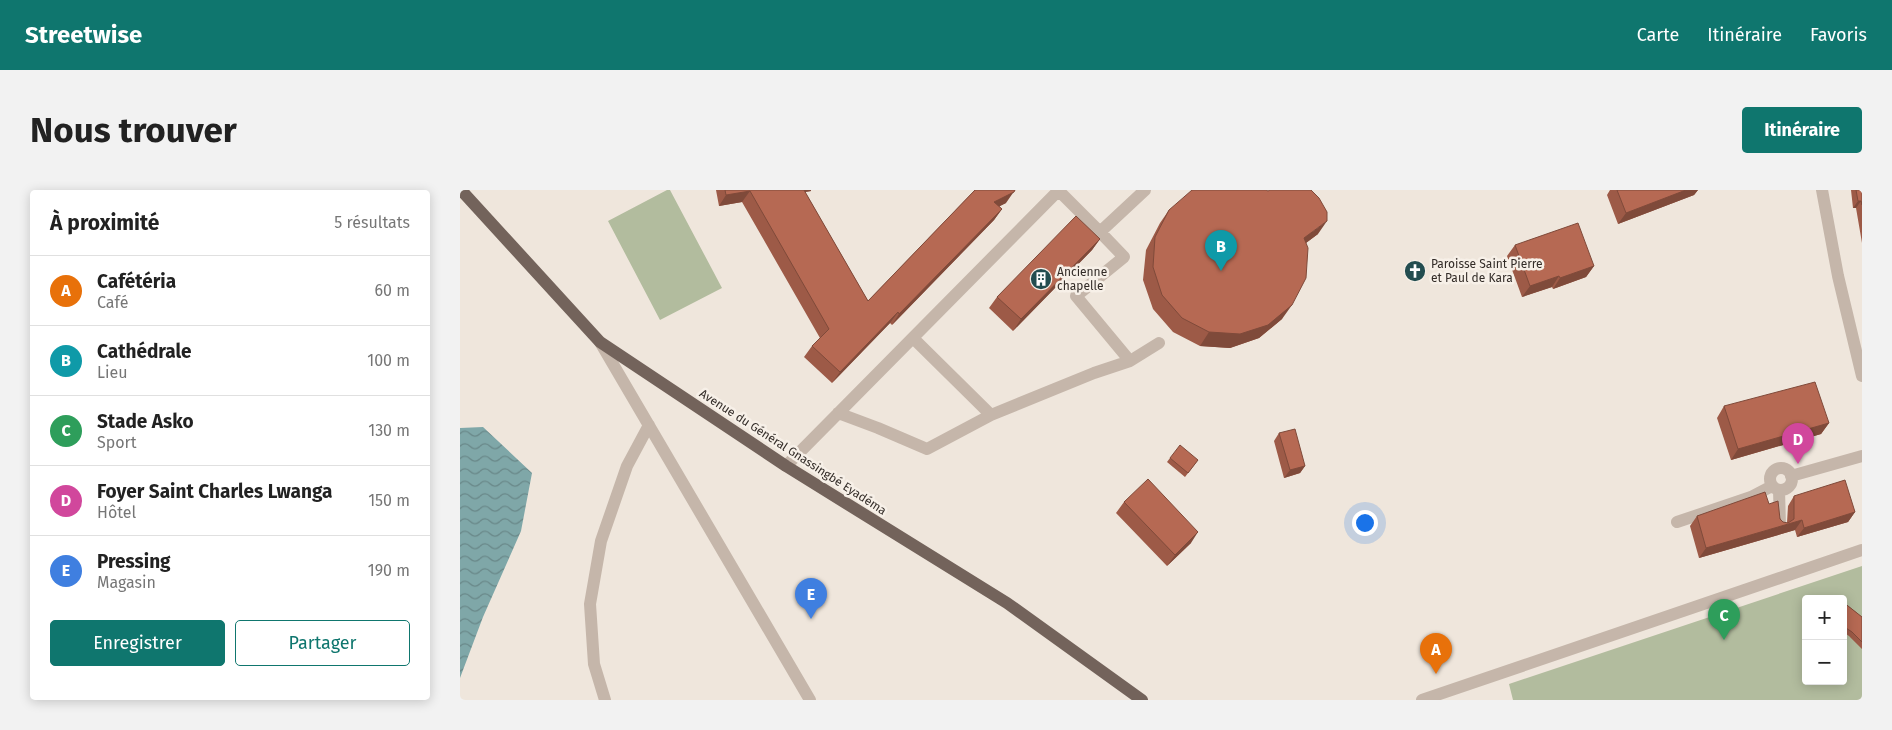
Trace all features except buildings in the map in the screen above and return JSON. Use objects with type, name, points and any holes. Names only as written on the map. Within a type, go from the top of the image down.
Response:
[{"type":"main road","name":"Avenue du Général Gnassingbé Eyadéma","points":[[461,190],[600,342],[786,466],[1007,603],[1142,700]]},
{"type":"street","points":[[786,466],[1059,190],[1124,257],[1076,296],[1130,361]]},
{"type":"street","points":[[1100,232],[1145,190]]},
{"type":"street","points":[[1822,190],[1838,276],[1862,376]]},
{"type":"street","points":[[913,338],[991,415]]},
{"type":"street","points":[[600,342],[810,700]]},
{"type":"street","points":[[838,413],[927,449],[991,415],[1094,373],[1130,361],[1159,343]]},
{"type":"street","points":[[605,700],[594,664],[590,604],[602,541],[627,466],[649,425]]},
{"type":"street","points":[[1791,476],[1862,456]]},
{"type":"street","points":[[1677,522],[1776,488],[1784,490],[1790,485],[1791,476],[1786,470],[1778,469],[1774,470],[1770,478],[1776,488],[1780,526]]},
{"type":"street","points":[[1422,700],[1862,550]]},
{"type":"green space","points":[[670,190],[722,288],[660,320],[608,221]]},
{"type":"green space","points":[[1862,566],[1862,700],[1513,700],[1509,684]]},
{"type":"water","points":[[483,427],[532,473],[521,531],[483,617],[460,678],[460,428]]},
{"type":"place","name":"Cathédrale","points":[[1221,271]]},
{"type":"place","name":"Paroisse Saint Pierre et Paul de Kara","points":[[1415,271]]},
{"type":"place","name":"Ancienne chapelle","points":[[1041,279]]},
{"type":"place","name":"Foyer Saint Charles Lwanga","points":[[1798,464]]},
{"type":"place","name":"Pressing","points":[[811,619]]},
{"type":"place","name":"Stade Asko","points":[[1724,640]]},
{"type":"place","name":"Cafétéria","points":[[1436,674]]}]
